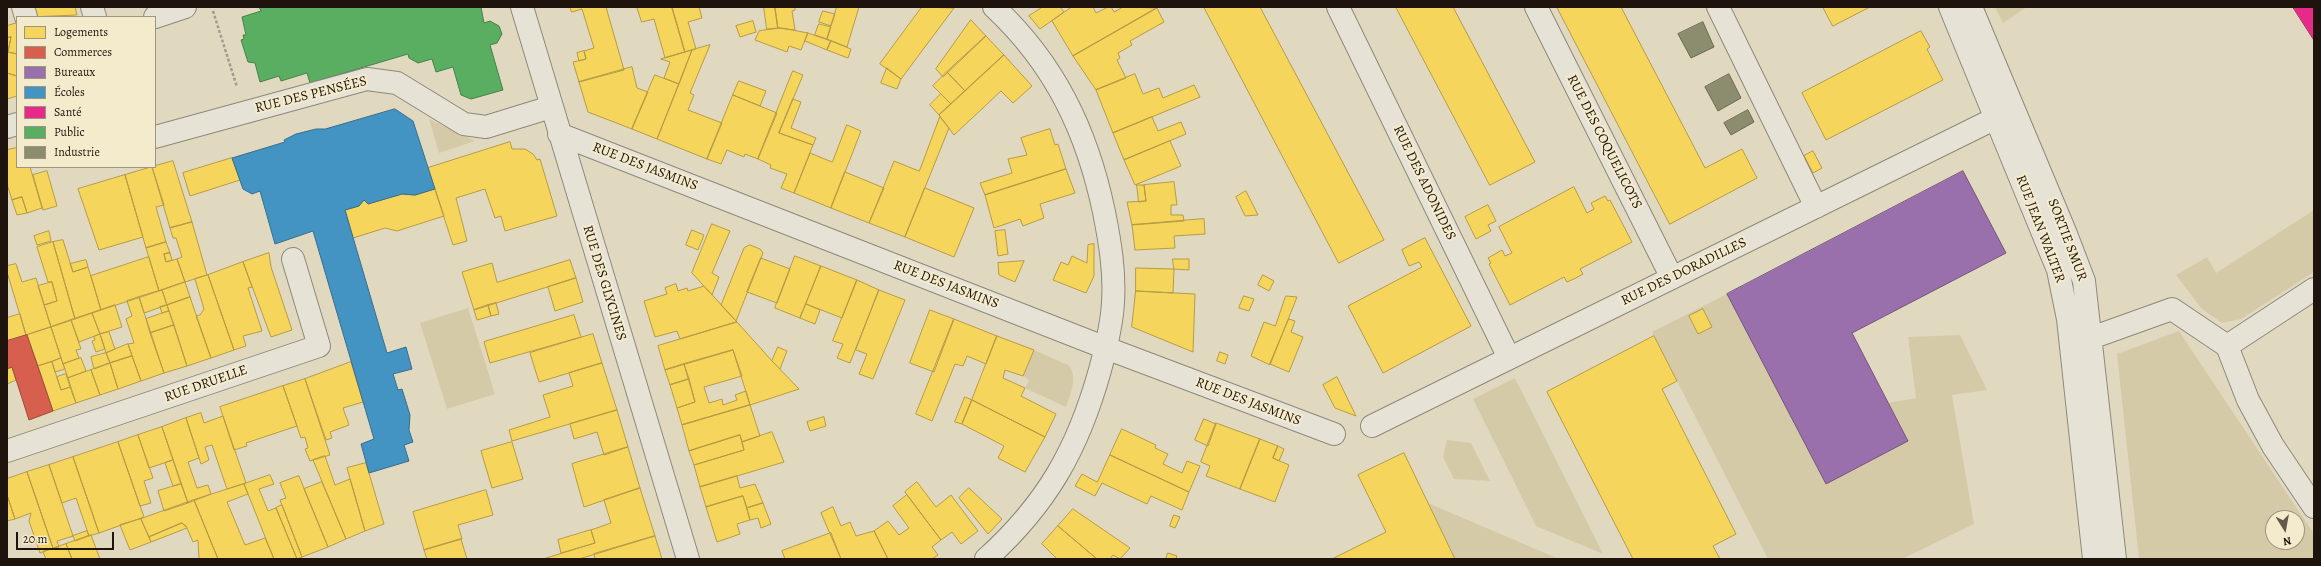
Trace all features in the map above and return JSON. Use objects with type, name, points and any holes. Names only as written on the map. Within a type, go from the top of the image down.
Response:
[{"type":"street","points":[[156,17],[186,7]]},
{"type":"street","name":"RUE DES GLYCINES","points":[[522,7],[688,559]]},
{"type":"street","points":[[986,559],[1018,528],[1036,507],[1068,458],[1090,403],[1106,348],[1113,303],[1111,256],[1100,196],[1087,145],[1066,102],[1041,59],[994,7]]},
{"type":"street","name":"RUE DES ADONIDES","points":[[1338,7],[1509,358]]},
{"type":"street","name":"RUE DES COQUELICOTS","points":[[1536,7],[1672,278]]},
{"type":"street","points":[[1718,7],[1816,207]]},
{"type":"street","name":"RUE JEAN WALTER","points":[[1950,7],[2058,270],[2067,313],[2094,559]]},
{"type":"street","name":"SORTIE SMUR","points":[[1971,7],[2076,258],[2084,281],[2115,559]]},
{"type":"street","name":"RUE DES PENSÉES","points":[[156,137],[367,79],[397,83],[464,124],[486,127],[551,107]]},
{"type":"street","name":"RUE DES DORADILLES","points":[[1372,426],[1996,118]]},
{"type":"street","name":"RUE DES JASMINS","points":[[559,134],[1106,348],[1334,434]]},
{"type":"street","name":"RUE DRUELLE","points":[[7,451],[319,346],[293,259]]},
{"type":"street","points":[[2227,346],[2314,290]]},
{"type":"street","points":[[2070,346],[2172,308],[2227,346],[2251,406],[2273,446],[2314,507]]},
{"type":"path","points":[[212,7],[244,112]]},
{"type":"shaded area","points":[[1995,7],[2027,7],[2003,23]]},
{"type":"shaded area","points":[[429,119],[475,141],[439,153]]},
{"type":"shaded area","points":[[2314,210],[2314,272],[2241,319],[2222,323],[2201,308],[2176,275],[2207,257],[2216,273]]},
{"type":"shaded area","points":[[1727,294],[1826,484],[1908,441],[1888,403],[1916,398],[1908,337],[1960,335],[1987,390],[1952,395],[1974,524],[1902,559],[1768,559],[1652,332]]},
{"type":"shaded area","points":[[468,308],[495,394],[447,409],[420,323]]},
{"type":"shaded area","points":[[2179,331],[2298,510],[2265,510],[2265,550],[2305,550],[2305,520],[2314,534],[2314,559],[2139,559],[2117,354]]},
{"type":"shaded area","points":[[1034,350],[1068,365],[1071,370],[1073,375],[1073,386],[1066,407],[1025,388],[1029,380],[1023,376]]},
{"type":"shaded area","points":[[1515,378],[1603,554],[1536,526],[1473,399]]},
{"type":"shaded area","points":[[1447,440],[1471,443],[1490,481],[1454,479],[1443,457]]},
{"type":"shaded area","points":[[1428,503],[1559,559],[1455,559]]},
{"type":"building: Logements","points":[[26,7],[75,7],[77,15],[53,16],[29,16]]},
{"type":"building: Logements","points":[[570,7],[606,7],[624,70],[579,82],[573,62],[586,59],[584,51],[594,48],[582,9],[572,12]]},
{"type":"building: Logements","points":[[637,7],[672,7],[685,52],[665,58],[654,19],[642,22]]},
{"type":"building: Logements","points":[[672,7],[699,7],[702,18],[688,22],[696,49],[685,52]]},
{"type":"building: Logements","points":[[764,7],[775,7],[778,28],[767,29]]},
{"type":"building: Logements","points":[[775,7],[795,7],[795,10],[792,11],[795,30],[778,28]]},
{"type":"building: Logements","points":[[837,7],[859,7],[847,47],[827,39]]},
{"type":"building: Logements","points":[[922,7],[954,8],[901,79],[880,64]]},
{"type":"building: Logements","points":[[1043,7],[1060,7],[1064,12],[1040,29],[1029,16]]},
{"type":"building: Logements","points":[[1072,7],[1093,7],[1096,13],[1108,7],[1111,7],[1114,12],[1123,7],[1157,8],[1073,56],[1052,21]]},
{"type":"building: Logements","points":[[1204,7],[1260,7],[1384,240],[1339,263]]},
{"type":"building: Logements","points":[[1396,7],[1453,7],[1535,162],[1490,185]]},
{"type":"building: Logements","points":[[1557,7],[1621,7],[1705,168],[1742,149],[1757,178],[1670,224]]},
{"type":"building: Logements","points":[[1823,7],[1870,7],[1833,26]]},
{"type":"building: Logements","points":[[1157,8],[1164,22],[1130,41],[1132,45],[1118,53],[1120,58],[1117,60],[1126,78],[1096,90],[1073,56]]},
{"type":"building: Logements","points":[[823,11],[835,14],[831,26],[819,22]]},
{"type":"building: Logements","points":[[971,20],[986,36],[943,77],[936,69]]},
{"type":"building: Logements","points":[[753,21],[756,32],[740,37],[736,26]]},
{"type":"building: Logements","points":[[16,23],[16,54],[8,52],[11,37],[7,38],[7,26]]},
{"type":"building: Logements","points":[[819,24],[831,27],[827,39],[815,35]]},
{"type":"building: Logements","points":[[781,28],[808,33],[801,50],[789,46],[787,52],[755,40],[759,31]]},
{"type":"building: Logements","points":[[1921,31],[1930,47],[1927,49],[1943,80],[1826,140],[1802,93]]},
{"type":"building: Logements","points":[[808,33],[831,41],[827,50],[805,41]]},
{"type":"building: Logements","points":[[986,36],[1004,55],[965,91],[947,72]]},
{"type":"building: Logements","points":[[11,37],[8,52],[16,54],[16,76],[7,73],[7,38]]},
{"type":"building: Logements","points":[[831,41],[851,49],[848,58],[827,50]]},
{"type":"building: Logements","points":[[710,45],[690,93],[694,95],[688,110],[722,123],[707,159],[657,139],[692,50]]},
{"type":"building: Logements","points":[[692,50],[679,84],[664,78],[670,62],[661,59]]},
{"type":"building: Logements","points":[[584,51],[586,59],[579,61],[577,53]]},
{"type":"building: Logements","points":[[1004,55],[1032,86],[1013,103],[1001,91],[954,135],[939,115]]},
{"type":"building: Logements","points":[[632,67],[637,88],[648,92],[632,129],[588,112],[579,82]]},
{"type":"building: Logements","points":[[887,68],[901,79],[897,89],[881,83]]},
{"type":"building: Logements","points":[[793,71],[803,75],[779,133],[813,145],[794,193],[781,188],[787,174],[770,168],[771,165],[758,159]]},
{"type":"building: Logements","points":[[947,72],[965,91],[951,104],[933,86]]},
{"type":"building: Logements","points":[[7,73],[16,76],[16,96],[7,99]]},
{"type":"building: Logements","points":[[1135,74],[1143,94],[1159,88],[1163,98],[1194,85],[1200,97],[1113,133],[1096,90]]},
{"type":"building: Logements","points":[[655,75],[679,84],[657,139],[632,129]]},
{"type":"building: Logements","points":[[739,81],[766,91],[760,106],[733,95]]},
{"type":"building: Logements","points":[[941,94],[951,104],[939,115],[930,105]]},
{"type":"building: Logements","points":[[733,95],[777,113],[758,159],[745,154],[744,157],[727,150],[721,164],[707,159]]},
{"type":"building: Logements","points":[[793,99],[801,102],[791,128],[816,138],[813,145],[779,133]]},
{"type":"building: Logements","points":[[940,117],[949,128],[905,237],[869,223],[894,161],[919,171]]},
{"type":"building: Logements","points":[[1152,117],[1158,131],[1181,122],[1186,134],[1124,160],[1113,133]]},
{"type":"building: Logements","points":[[847,125],[861,131],[831,208],[794,193],[810,153],[832,162]]},
{"type":"building: Logements","points":[[1050,129],[1055,145],[1058,144],[1066,169],[985,195],[980,183],[1012,173],[1008,159],[1027,155],[1021,138]]},
{"type":"building: Logements","points":[[1170,141],[1181,166],[1135,185],[1124,160]]},
{"type":"building: Logements","points":[[510,142],[512,149],[525,149],[533,154],[537,160],[540,159],[557,216],[505,231],[501,216],[495,218],[485,189],[456,198],[467,241],[453,245],[428,168]]},
{"type":"building: Logements","points":[[16,148],[16,168],[30,168],[42,208],[27,213],[22,197],[12,200],[7,184],[7,150]]},
{"type":"building: Logements","points":[[1813,151],[1822,168],[1813,173],[1804,156]]},
{"type":"building: Logements","points":[[232,158],[240,180],[190,196],[183,173]]},
{"type":"building: Logements","points":[[173,161],[192,222],[170,228],[152,168],[156,168],[156,166]]},
{"type":"building: Logements","points":[[152,168],[164,205],[156,207],[166,242],[146,248],[125,175]]},
{"type":"building: Logements","points":[[1066,169],[1075,193],[1040,204],[1044,218],[1023,226],[1020,219],[994,228],[985,195]]},
{"type":"building: Logements","points":[[47,171],[57,206],[43,210],[33,175]]},
{"type":"building: Logements","points":[[845,172],[884,188],[869,223],[831,208]]},
{"type":"building: Logements","points":[[125,175],[143,237],[99,250],[78,189]]},
{"type":"building: Logements","points":[[1174,182],[1177,205],[1171,205],[1171,215],[1183,215],[1184,221],[1132,225],[1127,202],[1146,201],[1144,185]]},
{"type":"building: Logements","points":[[1137,185],[1144,185],[1146,201],[1139,202]]},
{"type":"building: Logements","points":[[1574,187],[1587,213],[1594,209],[1591,203],[1605,196],[1608,201],[1610,200],[1632,242],[1580,269],[1583,274],[1576,278],[1567,282],[1564,277],[1510,305],[1489,264],[1491,263],[1488,258],[1502,250],[1505,256],[1512,253],[1499,227]]},
{"type":"building: Logements","points":[[925,188],[974,208],[954,257],[905,237]]},
{"type":"building: Logements","points":[[435,189],[444,216],[397,231],[385,228],[353,238],[345,210],[359,206],[364,200],[368,204],[402,194],[415,195]]},
{"type":"building: Logements","points":[[1246,191],[1258,215],[1245,216],[1236,197]]},
{"type":"building: Logements","points":[[22,197],[27,213],[17,215],[12,200]]},
{"type":"building: Logements","points":[[1488,205],[1496,221],[1488,225],[1491,231],[1476,239],[1465,217]]},
{"type":"building: Logements","points":[[1204,219],[1205,234],[1174,236],[1175,248],[1135,250],[1132,225]]},
{"type":"building: Logements","points":[[192,222],[207,275],[185,282],[177,259],[182,257],[176,238],[173,238],[170,228]]},
{"type":"building: Logements","points":[[712,224],[730,231],[712,273],[719,277],[712,295],[692,273]]},
{"type":"building: Logements","points":[[692,230],[704,235],[698,250],[686,245]]},
{"type":"building: Logements","points":[[1005,230],[1008,254],[998,256],[995,231]]},
{"type":"building: Logements","points":[[49,231],[51,241],[37,245],[34,236]]},
{"type":"building: Logements","points":[[1425,238],[1471,326],[1383,373],[1348,306],[1422,267],[1419,262],[1409,266],[1402,250]]},
{"type":"building: Logements","points":[[63,240],[73,272],[88,267],[101,310],[75,319],[53,242]]},
{"type":"building: Logements","points":[[53,242],[75,319],[51,327],[44,305],[57,301],[52,282],[48,282],[37,247]]},
{"type":"building: Logements","points":[[166,242],[170,253],[164,254],[166,262],[177,259],[185,282],[159,291],[146,248]]},
{"type":"building: Logements","points":[[1094,244],[1094,276],[1086,293],[1053,280],[1061,262],[1068,265],[1072,256],[1087,263],[1088,245]]},
{"type":"building: Logements","points":[[750,245],[760,249],[763,253],[736,321],[721,305],[744,248]]},
{"type":"building: Logements","points":[[170,253],[172,260],[166,262],[164,254]]},
{"type":"building: Logements","points":[[269,253],[271,267],[292,330],[271,337],[243,262]]},
{"type":"building: Logements","points":[[795,256],[821,266],[800,318],[775,308]]},
{"type":"building: Logements","points":[[149,257],[159,291],[101,310],[91,276]]},
{"type":"building: Logements","points":[[761,258],[790,269],[777,303],[747,292]]},
{"type":"building: Logements","points":[[1173,259],[1189,259],[1189,270],[1174,269]]},
{"type":"building: Logements","points":[[86,260],[88,267],[73,272],[70,264]]},
{"type":"building: Logements","points":[[570,260],[576,278],[474,310],[462,272],[492,263],[497,282]]},
{"type":"building: Logements","points":[[1024,261],[1015,282],[999,275],[998,263]]},
{"type":"building: Logements","points":[[243,262],[252,287],[248,288],[262,331],[243,336],[246,346],[234,350],[208,275]]},
{"type":"building: Logements","points":[[16,264],[22,282],[36,278],[51,327],[26,335],[7,272],[7,266]]},
{"type":"building: Logements","points":[[821,266],[857,280],[842,318],[806,304]]},
{"type":"building: Logements","points":[[1136,268],[1174,269],[1173,293],[1136,291]]},
{"type":"building: Logements","points":[[208,275],[234,350],[211,358],[196,316],[200,315],[204,309],[195,279]]},
{"type":"building: Logements","points":[[1263,275],[1274,281],[1269,291],[1258,285]]},
{"type":"building: Logements","points":[[576,278],[583,302],[555,311],[548,287]]},
{"type":"building: Logements","points":[[857,280],[879,290],[850,363],[837,358],[843,344],[833,341]]},
{"type":"building: Logements","points":[[52,282],[57,301],[44,305],[38,286]]},
{"type":"building: Logements","points":[[185,282],[190,297],[167,305],[162,290]]},
{"type":"building: Logements","points":[[676,284],[678,291],[687,288],[688,291],[704,286],[737,322],[680,339],[677,331],[655,337],[644,301],[667,294],[665,288]]},
{"type":"building: Logements","points":[[162,290],[167,305],[144,313],[139,297]]},
{"type":"building: Logements","points":[[879,290],[905,300],[873,379],[859,374],[867,354],[856,350]]},
{"type":"building: Logements","points":[[1136,291],[1195,294],[1193,352],[1132,327]]},
{"type":"building: Logements","points":[[1244,296],[1254,299],[1249,311],[1239,308]]},
{"type":"building: Logements","points":[[1286,296],[1297,297],[1270,365],[1251,356],[1264,322],[1275,326]]},
{"type":"building: Logements","points":[[139,297],[164,373],[141,381],[128,344],[134,343],[126,319],[132,316],[127,301]]},
{"type":"building: Logements","points":[[190,297],[211,358],[187,366],[167,305]]},
{"type":"building: Logements","points":[[496,303],[499,314],[491,316],[488,305]]},
{"type":"building: Logements","points":[[806,304],[820,310],[815,324],[800,318]]},
{"type":"building: Logements","points":[[115,305],[122,327],[100,334],[92,313]]},
{"type":"building: Logements","points":[[167,305],[169,311],[162,313],[160,307]]},
{"type":"building: Logements","points":[[488,305],[491,316],[477,320],[474,310]]},
{"type":"building: Logements","points":[[1703,309],[1712,327],[1698,334],[1689,316]]},
{"type":"building: Logements","points":[[930,310],[954,319],[934,372],[910,363]]},
{"type":"building: Logements","points":[[169,311],[174,325],[150,333],[146,319]]},
{"type":"building: Logements","points":[[92,313],[100,334],[79,342],[71,320]]},
{"type":"building: Logements","points":[[20,314],[26,335],[7,341],[7,318]]},
{"type":"building: Logements","points":[[574,315],[581,337],[490,363],[484,342]]},
{"type":"building: Logements","points":[[954,319],[997,336],[986,364],[967,356],[963,366],[955,364],[932,421],[916,414]]},
{"type":"building: Logements","points":[[1289,319],[1295,321],[1291,332],[1303,337],[1289,372],[1270,364]]},
{"type":"building: Logements","points":[[71,320],[81,349],[76,350],[79,358],[63,364],[51,327]]},
{"type":"building: Logements","points":[[737,322],[799,389],[750,405],[733,350],[665,370],[658,346]]},
{"type":"building: Logements","points":[[174,325],[187,366],[164,373],[150,333]]},
{"type":"building: Logements","points":[[51,327],[61,358],[38,366],[27,335]]},
{"type":"building: Logements","points":[[109,332],[115,349],[106,353],[100,334]]},
{"type":"building: Logements","points":[[100,334],[105,349],[96,352],[92,341],[95,340],[94,337]]},
{"type":"building: Logements","points":[[593,334],[602,363],[539,382],[530,353]]},
{"type":"building: Logements","points":[[997,336],[1034,350],[1023,376],[1005,370],[1003,378],[1025,388],[1021,396],[1056,414],[1045,437],[972,400]]},
{"type":"building: Logements","points":[[1654,336],[1677,381],[1662,389],[1736,534],[1713,546],[1720,559],[1633,559],[1547,392]]},
{"type":"building: Logements","points":[[128,344],[132,356],[110,363],[106,353]]},
{"type":"building: Logements","points":[[778,347],[787,351],[780,369],[772,361]]},
{"type":"building: Logements","points":[[733,350],[742,376],[704,387],[709,403],[722,399],[723,405],[737,400],[735,395],[746,391],[750,405],[682,425],[677,408],[695,402],[684,364]]},
{"type":"building: Logements","points":[[1220,352],[1228,355],[1225,364],[1217,361]]},
{"type":"building: Logements","points":[[106,353],[110,363],[94,369],[91,357]]},
{"type":"building: Logements","points":[[132,356],[141,381],[118,389],[110,363]]},
{"type":"building: Logements","points":[[61,358],[65,369],[55,372],[52,362]]},
{"type":"building: Logements","points":[[81,358],[86,371],[68,378],[63,364]]},
{"type":"building: Logements","points":[[52,362],[61,390],[70,387],[76,403],[53,411],[38,366]]},
{"type":"building: Logements","points":[[351,362],[363,402],[343,408],[349,425],[330,432],[332,438],[326,440],[305,379]]},
{"type":"building: Logements","points":[[110,363],[118,389],[100,395],[91,370]]},
{"type":"building: Logements","points":[[602,363],[617,410],[512,441],[509,430],[550,417],[543,395],[573,386],[569,373]]},
{"type":"building: Logements","points":[[684,364],[689,379],[670,385],[665,370]]},
{"type":"building: Logements","points":[[12,367],[16,380],[7,384],[7,369]]},
{"type":"building: Logements","points":[[91,370],[100,395],[76,403],[68,378]]},
{"type":"building: Logements","points":[[66,374],[70,387],[61,390],[57,377]]},
{"type":"building: Logements","points":[[1337,377],[1356,416],[1335,408],[1323,385]]},
{"type":"building: Logements","points":[[305,379],[330,455],[310,461],[305,449],[308,448],[305,437],[301,438],[283,386]]},
{"type":"building: Logements","points":[[689,379],[695,402],[677,408],[670,385]]},
{"type":"building: Logements","points":[[283,386],[297,426],[246,443],[247,446],[234,450],[220,407]]},
{"type":"building: Logements","points":[[965,397],[972,400],[962,424],[955,422]]},
{"type":"building: Logements","points":[[972,400],[1045,437],[1025,472],[998,458],[1004,446],[962,424]]},
{"type":"building: Logements","points":[[750,405],[760,436],[742,442],[740,435],[689,451],[682,425]]},
{"type":"building: Logements","points":[[617,410],[628,447],[604,455],[597,432],[574,439],[570,424]]},
{"type":"building: Logements","points":[[201,413],[204,423],[223,416],[246,483],[227,489],[212,445],[205,447],[209,460],[201,464],[186,418]]},
{"type":"building: Logements","points":[[824,417],[826,426],[810,431],[807,422]]},
{"type":"building: Logements","points":[[186,418],[199,458],[188,462],[197,488],[208,485],[211,494],[188,503],[162,427]]},
{"type":"building: Logements","points":[[1204,419],[1216,424],[1208,446],[1195,440]]},
{"type":"building: Logements","points":[[1216,423],[1260,439],[1240,489],[1206,476],[1210,466],[1201,462]]},
{"type":"building: Logements","points":[[162,427],[173,460],[149,468],[138,435]]},
{"type":"building: Logements","points":[[1122,429],[1156,445],[1155,448],[1168,454],[1163,464],[1182,473],[1187,461],[1200,466],[1189,492],[1110,455]]},
{"type":"building: Logements","points":[[772,432],[784,462],[700,487],[694,465],[744,450],[742,442]]},
{"type":"building: Logements","points":[[138,435],[153,478],[144,481],[151,503],[140,506],[118,442]]},
{"type":"building: Logements","points":[[740,435],[744,450],[694,465],[689,451]]},
{"type":"building: Logements","points":[[1260,439],[1278,446],[1273,458],[1289,465],[1275,502],[1240,489]]},
{"type":"building: Logements","points":[[118,442],[144,517],[99,533],[73,457]]},
{"type":"building: Logements","points":[[512,442],[523,479],[492,488],[481,451]]},
{"type":"building: Logements","points":[[1278,446],[1284,449],[1279,461],[1273,458]]},
{"type":"building: Logements","points":[[628,447],[640,488],[584,507],[572,464]]},
{"type":"building: Logements","points":[[1404,453],[1455,559],[1332,559],[1386,532],[1358,475]]},
{"type":"building: Logements","points":[[1110,455],[1189,492],[1182,510],[1151,496],[1147,504],[1102,483],[1095,496],[1075,486],[1082,474],[1097,482]]},
{"type":"building: Logements","points":[[325,456],[335,485],[350,479],[365,531],[346,539],[313,460]]},
{"type":"building: Logements","points":[[73,457],[99,533],[89,536],[76,498],[62,503],[49,465]]},
{"type":"building: Logements","points":[[173,460],[181,484],[173,486],[165,463]]},
{"type":"building: Logements","points":[[366,463],[384,524],[365,531],[347,468]]},
{"type":"building: Logements","points":[[49,465],[73,536],[57,541],[59,547],[53,548],[27,472]]},
{"type":"building: Logements","points":[[27,472],[53,548],[40,553],[29,521],[31,513],[15,519],[7,495],[7,479]]},
{"type":"building: Logements","points":[[270,475],[274,484],[259,489],[268,511],[276,508],[297,559],[274,559],[244,484]]},
{"type":"building: Logements","points":[[299,476],[328,547],[302,557],[280,500],[286,498],[280,483]]},
{"type":"building: Logements","points":[[737,476],[740,488],[755,484],[763,503],[747,508],[743,496],[706,507],[700,487]]},
{"type":"building: Logements","points":[[322,482],[346,539],[328,547],[304,489]]},
{"type":"building: Logements","points":[[917,482],[936,507],[951,495],[978,531],[961,544],[952,532],[941,540],[905,492]]},
{"type":"building: Logements","points":[[181,484],[188,503],[164,511],[158,491]]},
{"type":"building: Logements","points":[[244,484],[248,494],[227,502],[245,545],[265,538],[274,559],[218,559],[194,500]]},
{"type":"building: Logements","points":[[640,488],[655,536],[579,559],[543,559],[595,543],[591,530],[611,523],[604,500]]},
{"type":"building: Logements","points":[[969,488],[1002,519],[988,534],[959,498]]},
{"type":"building: Logements","points":[[486,490],[493,515],[458,525],[462,539],[424,550],[413,512]]},
{"type":"building: Logements","points":[[7,495],[15,519],[7,521]]},
{"type":"building: Logements","points":[[907,495],[941,540],[932,547],[938,555],[932,559],[888,559],[874,531],[888,521],[899,535],[909,528],[893,506]]},
{"type":"building: Logements","points":[[743,496],[750,520],[737,524],[740,534],[717,542],[706,507]]},
{"type":"building: Logements","points":[[194,500],[218,559],[199,559],[198,540],[193,542],[186,526],[182,523],[149,537],[141,519]]},
{"type":"building: Logements","points":[[763,503],[771,524],[761,528],[758,518],[750,520],[747,508]]},
{"type":"building: Logements","points":[[282,505],[302,557],[297,559],[276,508]]},
{"type":"building: Logements","points":[[833,507],[841,526],[850,522],[856,536],[874,531],[888,559],[841,559],[821,513]]},
{"type":"building: Logements","points":[[1073,509],[1130,548],[1120,559],[1113,555],[1110,559],[1097,559],[1058,526]]},
{"type":"building: Logements","points":[[1174,515],[1180,517],[1175,528],[1170,526]]},
{"type":"building: Logements","points":[[141,519],[151,542],[130,550],[120,525]]},
{"type":"building: Logements","points":[[182,523],[187,528],[151,542],[149,537]]},
{"type":"building: Logements","points":[[1058,526],[1097,559],[1057,559],[1042,544]]},
{"type":"building: Logements","points":[[591,530],[595,543],[561,553],[558,540]]},
{"type":"building: Logements","points":[[87,531],[89,536],[75,541],[73,536]]},
{"type":"building: Logements","points":[[831,533],[841,559],[785,559],[782,551]]},
{"type":"building: Logements","points":[[91,535],[100,559],[72,559],[66,544]]},
{"type":"building: Logements","points":[[655,536],[662,559],[595,559],[594,554]]},
{"type":"building: Logements","points":[[461,539],[467,559],[427,559],[424,550]]},
{"type":"building: Logements","points":[[66,544],[72,559],[46,559],[43,552]]},
{"type":"building: Logements","points":[[1168,553],[1177,556],[1176,559],[1166,559]]},
{"type":"building: Commerces","points":[[27,335],[53,411],[29,420],[12,367],[7,369],[7,341]]},
{"type":"building: Bureaux","points":[[1963,171],[2006,253],[1852,333],[1908,441],[1826,484],[1727,294]]},
{"type":"building: Écoles","points":[[395,109],[413,121],[435,189],[415,195],[402,194],[368,204],[364,200],[359,206],[345,210],[387,353],[406,347],[412,369],[393,374],[398,390],[402,389],[410,415],[409,430],[413,442],[404,445],[409,461],[369,473],[361,444],[374,439],[313,231],[275,244],[260,191],[252,194],[243,189],[232,158],[285,142],[284,140],[296,134],[316,129],[325,129]]},
{"type":"building: Santé","points":[[2293,7],[2314,7],[2314,40]]},
{"type":"building: Public","points":[[259,7],[481,7],[484,23],[490,21],[499,26],[502,34],[497,43],[490,45],[503,90],[471,99],[461,95],[453,67],[436,72],[432,59],[418,63],[409,58],[408,54],[310,83],[307,73],[281,81],[279,76],[260,82],[255,63],[248,62],[241,40],[244,39],[243,35],[246,35],[242,17],[261,11]]},
{"type":"building: Industrie","points":[[1703,22],[1714,47],[1691,58],[1678,34]]},
{"type":"building: Industrie","points":[[1729,74],[1741,98],[1718,111],[1705,87]]},
{"type":"building: Industrie","points":[[1748,110],[1754,122],[1731,135],[1724,123]]}]
